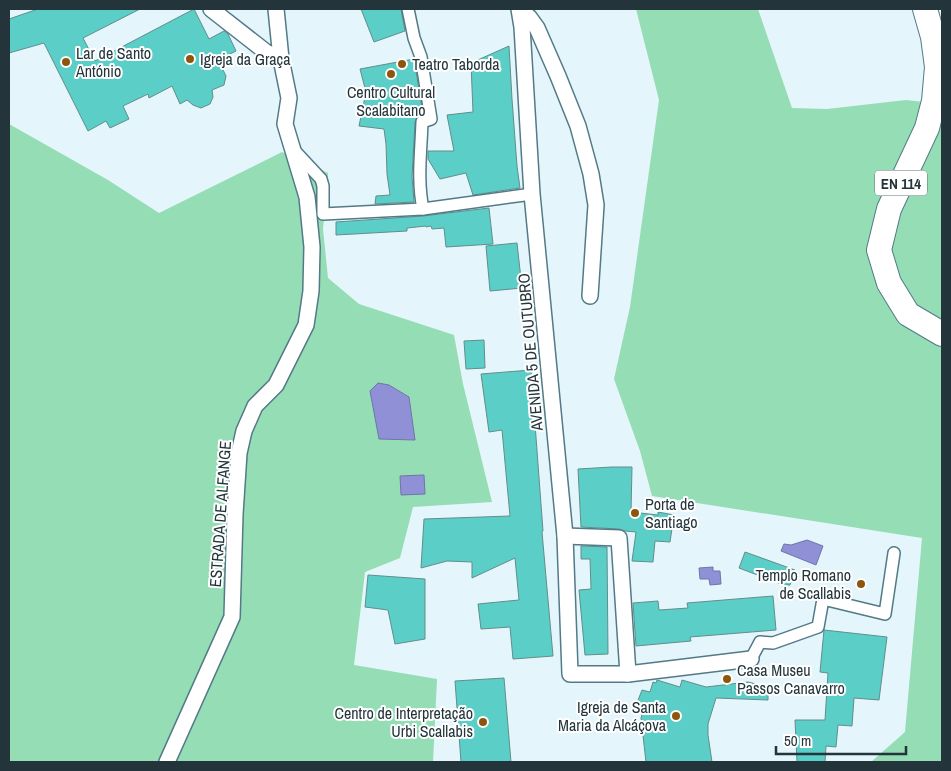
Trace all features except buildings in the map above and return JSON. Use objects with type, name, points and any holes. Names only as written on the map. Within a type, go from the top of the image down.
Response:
[{"type":"main road","name":"EN 114","points":[[925,9],[933,37],[937,67],[934,101],[926,128],[889,209],[879,250],[889,283],[908,314],[942,334]]},
{"type":"street","points":[[211,9],[266,52],[281,59]]},
{"type":"street","name":"ESTRADA DE ALFANGE","points":[[167,762],[232,617],[235,514],[239,453],[244,431],[255,406],[276,385],[306,325],[311,291],[312,246],[306,197],[285,124],[289,98],[281,59],[276,9]]},
{"type":"street","points":[[408,9],[414,38],[421,57],[431,119],[422,122],[419,171],[420,195],[423,209]]},
{"type":"street","points":[[519,9],[529,17],[537,28],[578,126],[591,174],[596,205],[590,296]]},
{"type":"street","name":"AVENIDA 5 DE OUTUBRO","points":[[519,9],[522,27],[532,194],[565,536],[570,674],[628,674]]},
{"type":"street","points":[[292,148],[321,179],[323,186],[323,214],[423,209],[532,194]]},
{"type":"street","points":[[565,536],[619,538],[628,674],[751,659],[760,642],[773,643],[818,627],[823,599],[885,614],[894,553]]},
{"type":"green space","points":[[636,9],[758,9],[792,108],[827,109],[906,100],[942,104],[942,762],[871,762],[905,732],[922,538],[652,496],[640,451],[614,379],[630,307],[659,100]]},
{"type":"green space","points":[[9,124],[108,180],[159,213],[282,152],[328,173],[323,229],[328,278],[359,304],[454,335],[463,384],[492,502],[413,507],[400,558],[365,572],[354,665],[437,679],[433,762],[9,762]],"holes":[[[389,385],[409,397],[414,440],[380,439]]]},
{"type":"water","points":[[378,383],[389,385],[409,397],[415,440],[379,439],[370,391]]},
{"type":"water","points":[[424,475],[425,494],[401,495],[400,476]]},
{"type":"water","points":[[807,540],[823,546],[816,565],[781,551],[784,544],[791,545]]},
{"type":"water","points":[[713,567],[713,571],[720,571],[721,584],[710,585],[709,579],[700,579],[699,568]]},
{"type":"place","name":"Igreja da Graça","points":[[190,59]]},
{"type":"place","name":"Lar de Santo António","points":[[66,62]]},
{"type":"place","name":"Teatro Taborda","points":[[402,64]]},
{"type":"place","name":"Centro Cultural Scalabitano","points":[[391,74]]},
{"type":"place","name":"Porta de Santiago","points":[[635,513]]},
{"type":"place","name":"Templo Romano de Scallabis","points":[[861,584]]},
{"type":"place","name":"Casa Museu Passos Canavarro","points":[[727,679]]},
{"type":"place","name":"Igreja de Santa Maria da Alcáçova","points":[[676,716]]},
{"type":"place","name":"Centro de Interpretação Urbi Scallabis","points":[[483,722]]}]
